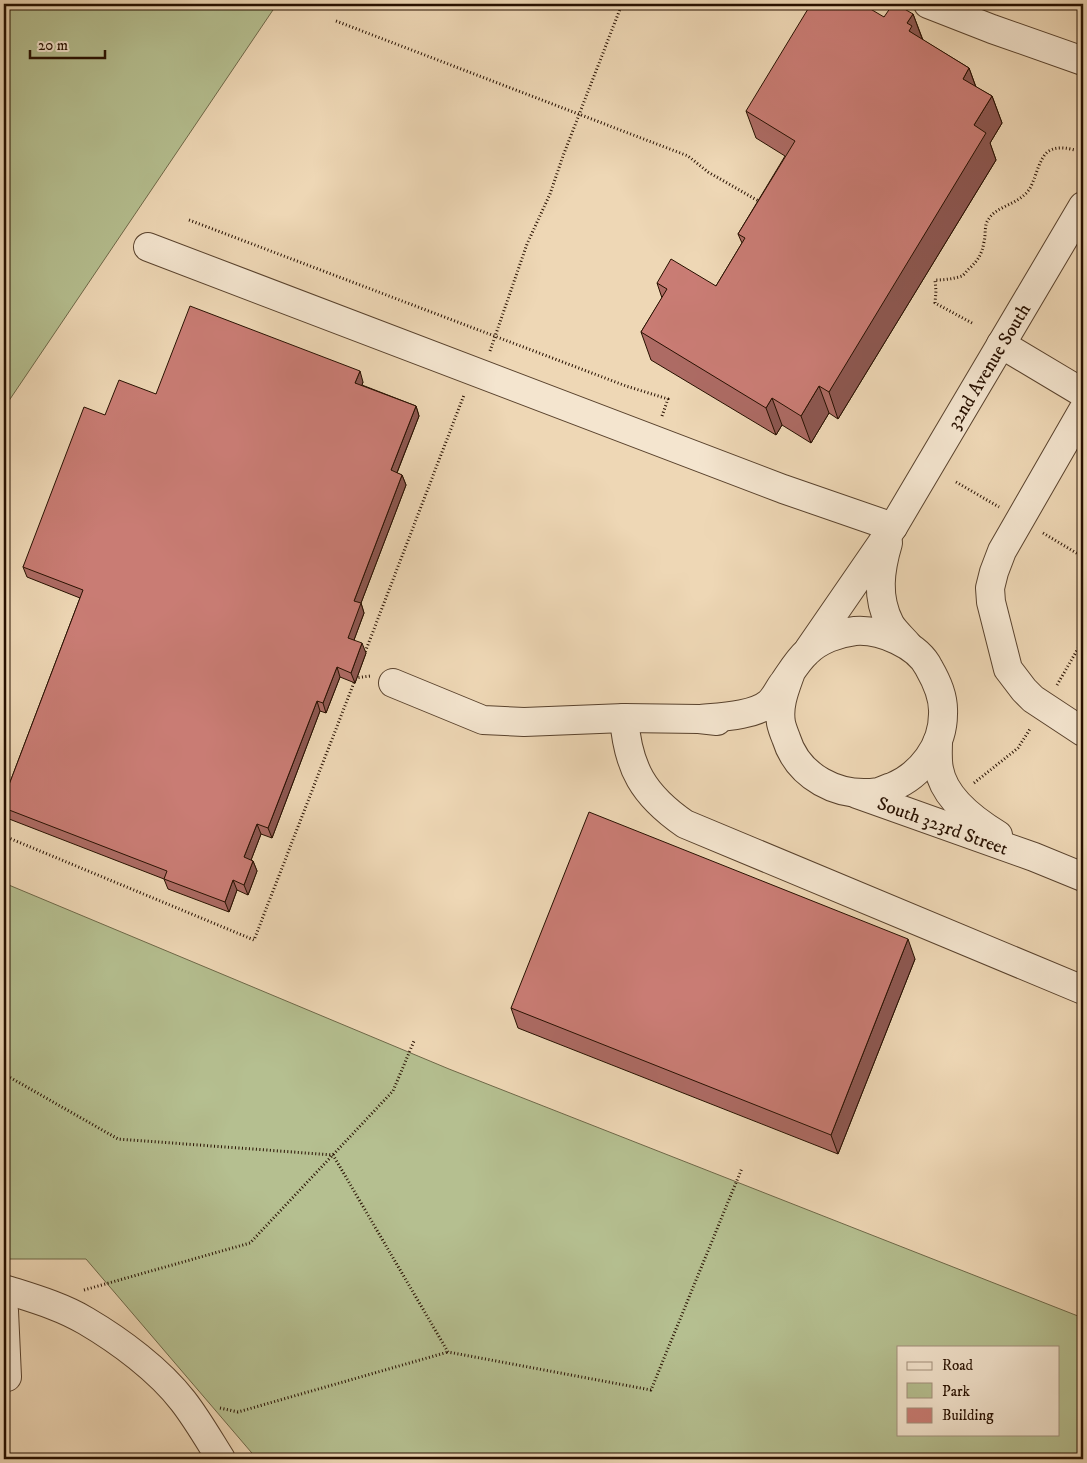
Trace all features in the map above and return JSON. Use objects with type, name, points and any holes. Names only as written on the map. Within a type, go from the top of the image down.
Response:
[{"type":"street","points":[[928,4],[1083,61]]},
{"type":"street","name":"32nd Avenue South","points":[[808,651],[892,527],[1083,206]]},
{"type":"street","points":[[148,248],[783,489],[892,527]]},
{"type":"street","points":[[1001,344],[1083,393]]},
{"type":"street","points":[[1083,410],[1002,551],[990,588],[991,602],[1008,669],[1033,699],[1083,732]]},
{"type":"street","name":"32nd Avenue South","points":[[892,527],[880,574],[881,592],[884,610],[890,625],[908,645]]},
{"type":"street","points":[[383,679],[483,720],[524,722],[624,718],[699,719],[752,724],[762,727],[780,738],[805,771],[827,786],[852,793],[879,792],[904,782],[925,764],[938,741],[943,714],[940,688],[927,663],[908,645],[883,634],[856,631],[830,637],[808,651],[768,703],[754,711],[699,719]]},
{"type":"street","points":[[789,749],[781,723],[781,715],[782,697],[791,672]]},
{"type":"street","points":[[624,718],[626,740],[632,761],[643,786],[668,812],[685,824],[1083,990]]},
{"type":"street","name":"South 323rd Street","points":[[938,741],[939,769],[945,785],[954,800],[989,830],[1034,857]]},
{"type":"street","name":"South 323rd Street","points":[[852,793],[1083,876]]},
{"type":"street","points":[[4,1289],[43,1301],[85,1320],[124,1346],[155,1372],[182,1400],[221,1459]]},
{"type":"street","points":[[4,1310],[8,1376]]},
{"type":"path","points":[[362,660],[460,405],[476,372],[488,356],[526,244],[550,194],[622,4]]},
{"type":"path","points":[[336,21],[688,156],[708,172],[763,203]]},
{"type":"path","points":[[972,323],[935,303],[935,280],[946,280],[963,275],[976,262],[983,251],[988,219],[997,210],[1019,200],[1028,191],[1048,152],[1059,148],[1075,150]]},
{"type":"path","points":[[189,220],[626,386],[668,400],[654,440]]},
{"type":"path","points":[[4,836],[254,940],[359,669]]},
{"type":"path","points":[[355,678],[383,679]]},
{"type":"path","points":[[77,1290],[86,1290],[250,1243],[393,1092],[414,1040]]},
{"type":"path","points":[[4,1074],[118,1139],[333,1155]]},
{"type":"path","points":[[333,1155],[448,1352]]},
{"type":"path","points":[[182,1400],[238,1412],[448,1352],[651,1390],[742,1168]]},
{"type":"green space","points":[[4,4],[277,4],[4,408]]},
{"type":"green space","points":[[4,883],[449,1069],[1083,1318],[1083,1459],[257,1459],[86,1259],[4,1259]]},
{"type":"building","points":[[811,4],[862,4],[884,17],[893,4],[896,4],[913,14],[907,23],[912,26],[909,31],[969,68],[963,79],[992,96],[974,125],[986,133],[829,392],[819,386],[801,416],[772,398],[766,408],[641,332],[667,289],[657,283],[671,259],[716,286],[745,238],[738,234],[795,141],[746,111]]},
{"type":"building","points":[[190,306],[360,371],[355,383],[416,406],[391,470],[402,475],[354,601],[361,603],[348,638],[362,643],[351,673],[337,667],[323,703],[317,701],[268,828],[257,824],[244,857],[253,861],[244,885],[233,880],[225,902],[164,879],[167,871],[4,808],[4,798],[83,590],[23,567],[84,407],[105,415],[119,380],[156,394]]},
{"type":"building","points":[[589,812],[908,939],[831,1135],[511,1008]]}]
